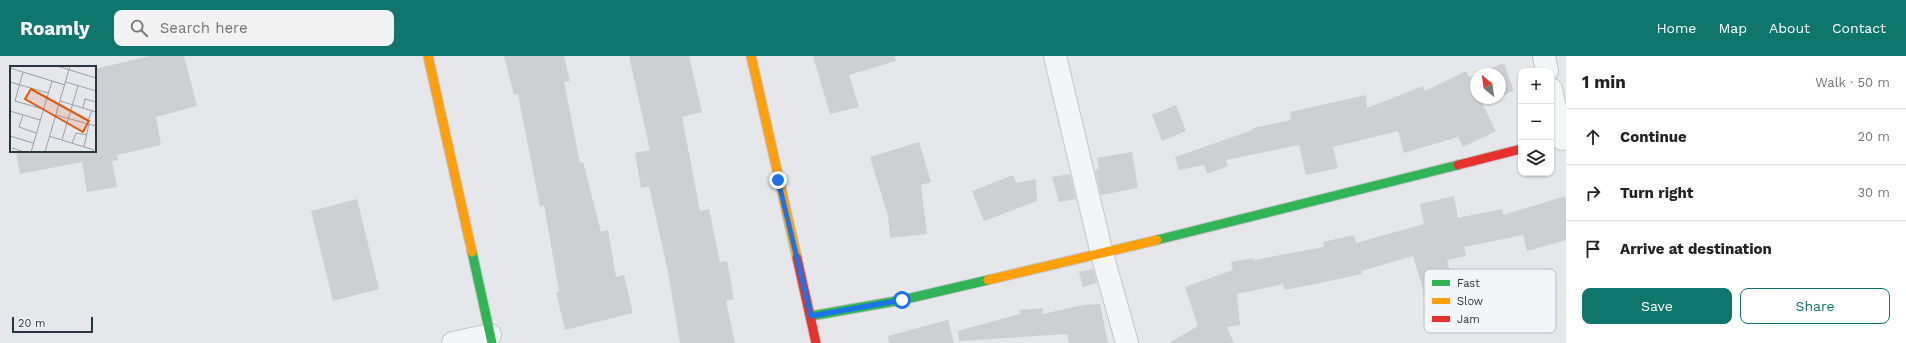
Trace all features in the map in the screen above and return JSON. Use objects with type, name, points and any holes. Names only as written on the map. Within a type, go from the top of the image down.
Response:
[{"type":"street","points":[[428,56],[491,339],[452,343]]},
{"type":"street","points":[[751,56],[816,343]]},
{"type":"street","points":[[1055,56],[1102,254],[1127,343]]},
{"type":"street","points":[[1544,56],[1546,68]]},
{"type":"street","points":[[1554,104],[1560,140]]},
{"type":"street","points":[[811,316],[902,300],[1102,254],[1518,150]]},
{"type":"building","points":[[150,56],[184,56],[197,106],[156,117],[161,145],[117,155],[118,160],[112,161],[117,187],[87,192],[82,162],[20,174],[16,152],[96,152],[96,69]]},
{"type":"building","points":[[504,56],[564,56],[570,81],[564,82],[580,163],[583,162],[601,232],[608,230],[616,277],[624,275],[633,313],[565,330],[556,292],[559,291],[544,205],[540,207],[518,94],[514,95]]},
{"type":"building","points":[[629,56],[689,56],[702,112],[682,117],[700,211],[709,209],[720,262],[727,261],[734,299],[726,301],[735,343],[680,343],[668,272],[649,186],[641,188],[635,153],[650,150]]},
{"type":"building","points":[[813,56],[895,56],[896,61],[849,75],[859,107],[830,114]]},
{"type":"building","points":[[1504,63],[1506,68],[1491,68]]},
{"type":"building","points":[[1506,69],[1514,91],[1506,94]]},
{"type":"building","points":[[1466,71],[1469,77],[1470,104],[1482,104],[1496,131],[1463,147],[1458,137],[1404,153],[1398,131],[1333,147],[1338,168],[1306,175],[1299,145],[1226,160],[1228,166],[1207,174],[1204,165],[1179,170],[1175,157],[1253,130],[1253,128],[1291,120],[1290,112],[1366,95],[1367,108],[1423,86],[1425,91]]},
{"type":"building","points":[[1176,105],[1186,131],[1162,141],[1152,115]]},
{"type":"building","points":[[919,142],[931,182],[921,185],[927,234],[890,238],[888,216],[870,157]]},
{"type":"building","points":[[1132,152],[1138,188],[1101,195],[1095,170],[1099,169],[1097,158]]},
{"type":"building","points":[[1070,174],[1076,199],[1059,202],[1052,177]]},
{"type":"building","points":[[1013,175],[1016,183],[1036,179],[1037,201],[984,221],[972,191]]},
{"type":"building","points":[[1454,196],[1458,218],[1502,209],[1503,215],[1566,196],[1566,240],[1527,251],[1523,235],[1464,247],[1466,256],[1447,260],[1449,269],[1424,269],[1424,292],[1413,256],[1361,271],[1362,274],[1284,290],[1283,284],[1237,294],[1240,325],[1227,327],[1234,343],[1169,343],[1198,326],[1185,287],[1233,270],[1231,262],[1253,258],[1254,260],[1324,247],[1323,242],[1354,235],[1356,243],[1424,224],[1420,204]]},
{"type":"building","points":[[357,199],[379,289],[333,301],[311,211]]},
{"type":"building","points":[[1093,269],[1097,283],[1083,287],[1079,272]]},
{"type":"building","points":[[1100,304],[1108,343],[1069,343],[1067,334],[959,341],[958,331],[1020,314],[1019,310],[1043,308],[1043,314],[1083,305]]},
{"type":"building","points":[[948,320],[954,343],[889,343],[888,336]]},
{"type":"traffic: fast","points":[[1157,240],[1458,165]]},
{"type":"traffic: fast","points":[[472,252],[492,343]]},
{"type":"traffic: fast","points":[[811,316],[902,300],[988,280]]},
{"type":"traffic: slow","points":[[428,56],[472,252]]},
{"type":"traffic: slow","points":[[751,56],[797,258]]},
{"type":"traffic: slow","points":[[988,280],[1157,240]]},
{"type":"traffic: jam","points":[[1458,165],[1518,150]]},
{"type":"traffic: jam","points":[[797,258],[816,343]]},
{"type":"route","points":[[778,180],[811,316],[902,300]]}]
